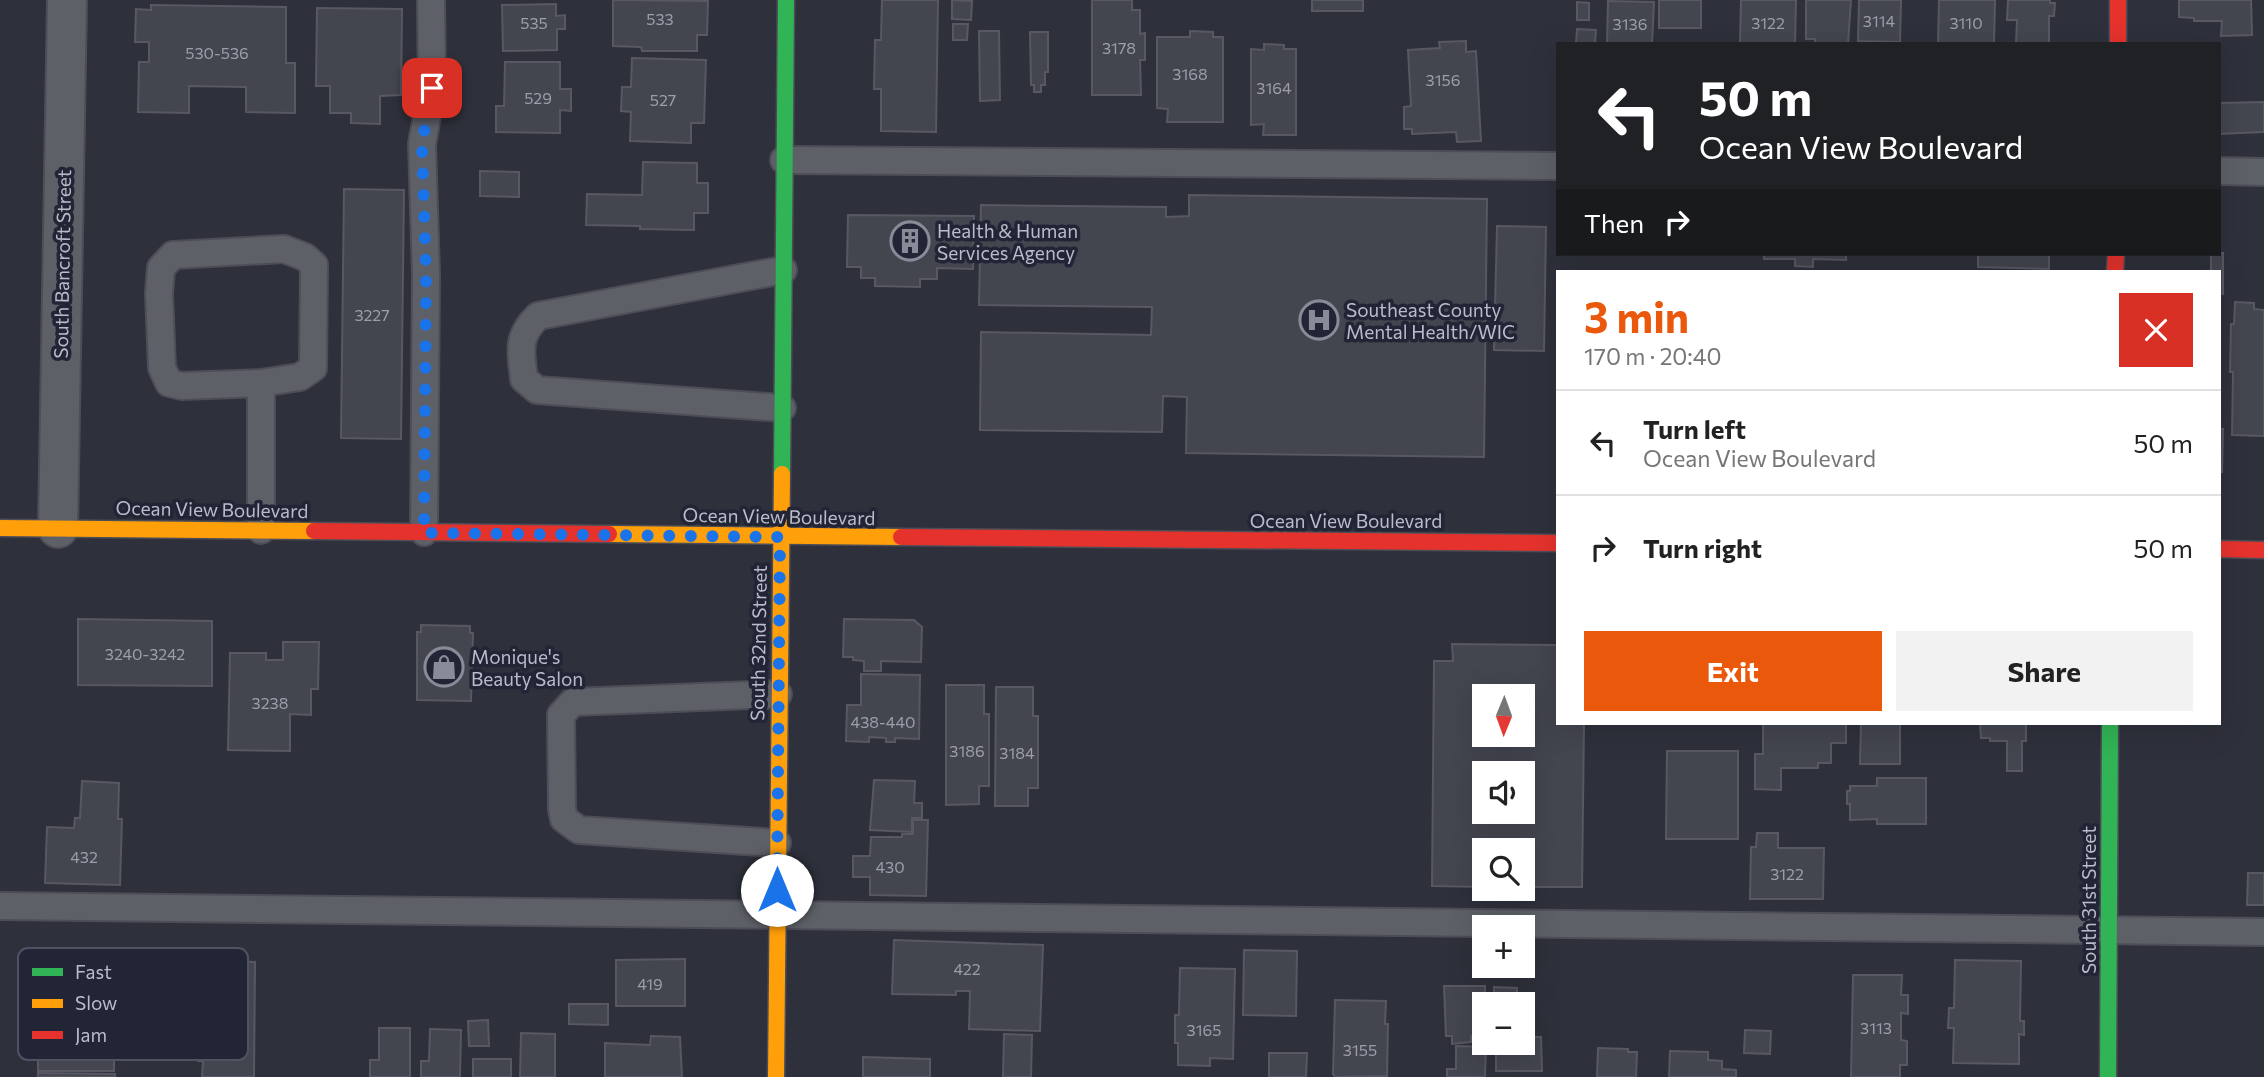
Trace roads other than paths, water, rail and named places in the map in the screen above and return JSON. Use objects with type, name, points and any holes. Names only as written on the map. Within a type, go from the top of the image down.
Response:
[{"type":"main road","name":"South 32nd Street","points":[[776,1077],[786,0]]},
{"type":"main road","points":[[2118,0],[2118,42]]},
{"type":"main road","name":"Ocean View Boulevard","points":[[0,528],[1556,543]]},
{"type":"main road","points":[[2221,550],[2264,550]]},
{"type":"main road","name":"South 31st Street","points":[[2108,1077],[2109,725]]},
{"type":"street","name":"South Bancroft Street","points":[[58,528],[67,0]]},
{"type":"lane","points":[[424,533],[426,274],[422,144],[432,88],[431,0]]},
{"type":"lane","points":[[784,160],[1556,166]]},
{"type":"lane","points":[[2221,171],[2264,172]]},
{"type":"lane","points":[[284,249],[305,257],[314,265],[313,368],[300,377],[261,383],[182,386],[169,383],[162,368],[159,293],[161,268],[173,255],[284,249]]},
{"type":"lane","points":[[782,408],[537,390],[524,379],[520,345],[527,327],[537,316],[783,270]]},
{"type":"lane","points":[[261,383],[261,530]]},
{"type":"lane","points":[[777,843],[579,830],[564,819],[562,809],[561,715],[573,702],[778,694]]},
{"type":"lane","points":[[0,906],[2264,932]]},
{"type":"place","name":"Health & Human Services Agency","points":[[910,241]]},
{"type":"place","name":"Southeast County Mental Health/WIC","points":[[1319,320]]},
{"type":"place","name":"Monique's Beauty Salon","points":[[444,667]]}]
